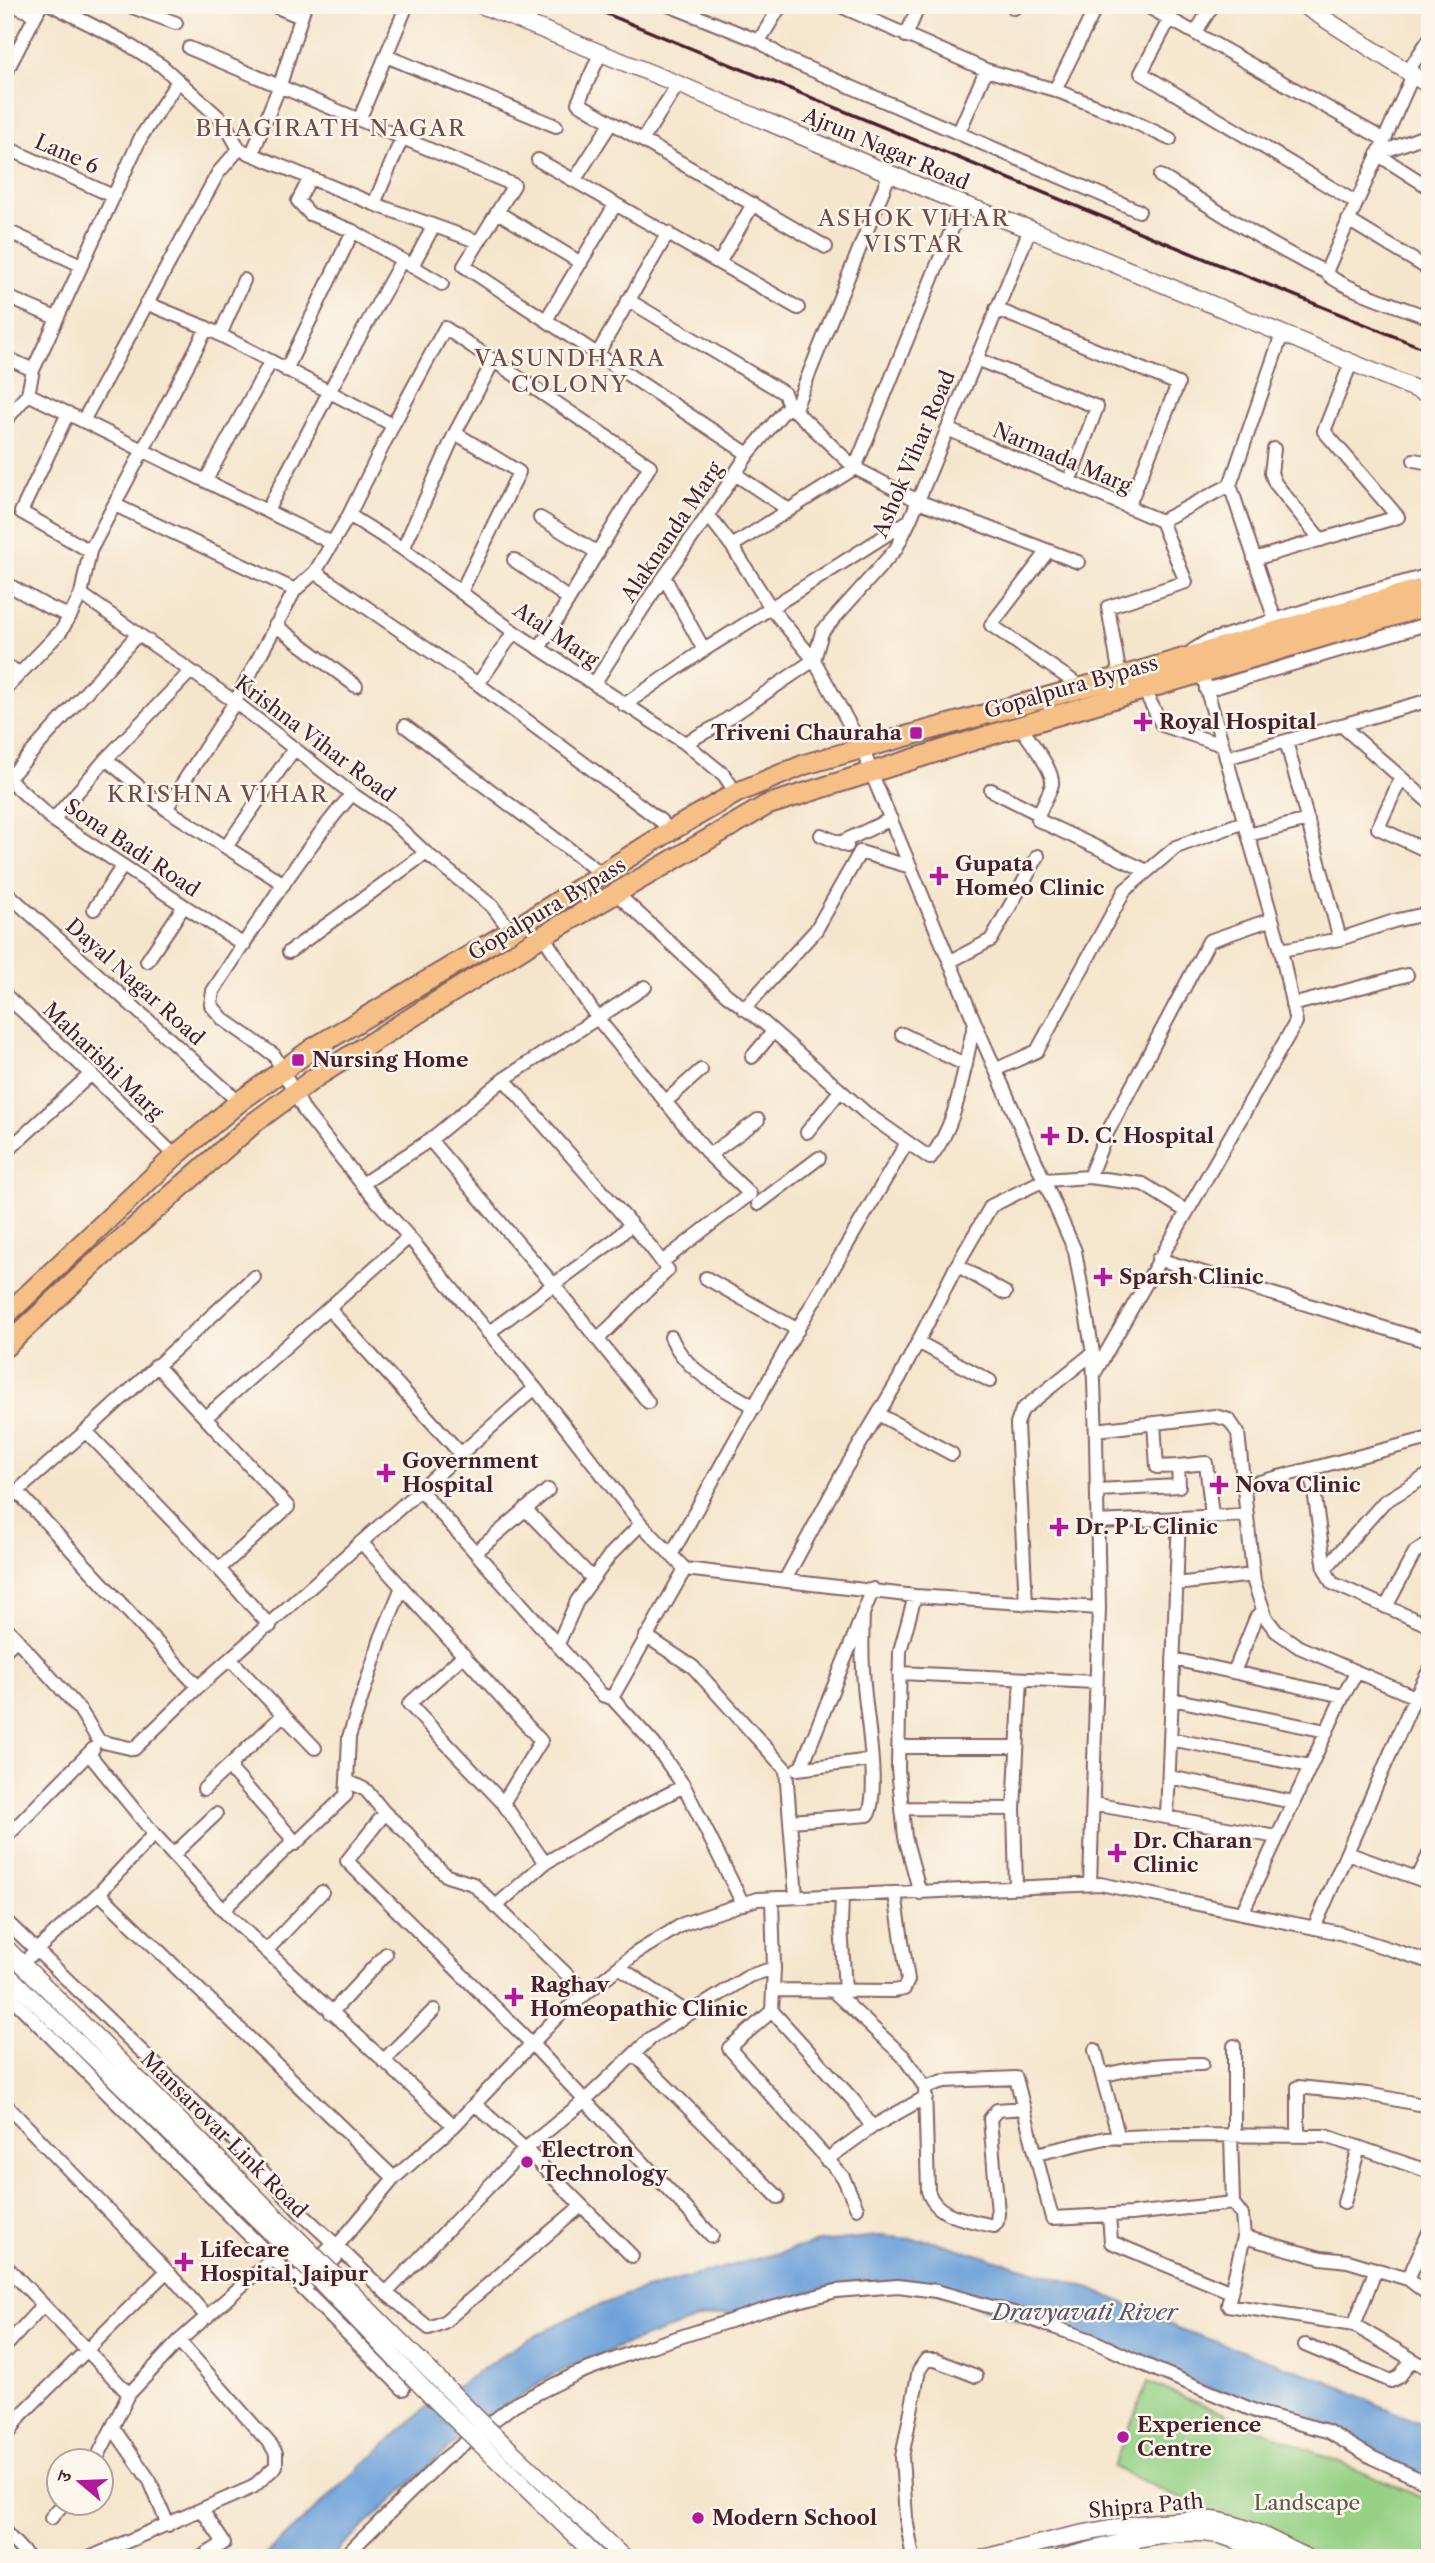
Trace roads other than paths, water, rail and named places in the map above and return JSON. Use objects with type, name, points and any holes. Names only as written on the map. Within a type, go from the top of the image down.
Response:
[{"type":"main road","name":"Gopalpura Bypass","points":[[5,1316],[175,1156],[281,1071],[312,1049],[736,793],[806,764],[1120,677],[1430,586]]},
{"type":"main road","name":"Gopalpura Bypass","points":[[5,1347],[99,1259],[255,1122],[316,1077],[543,936],[767,805],[1144,690],[1204,681],[1224,666],[1430,605]]},
{"type":"street","points":[[5,74],[38,10],[13,5]]},
{"type":"street","points":[[52,5],[121,40],[162,66],[224,122],[246,151],[374,204],[479,242]]},
{"type":"street","points":[[127,5],[176,23]]},
{"type":"street","points":[[83,421],[218,173],[246,151],[280,85],[303,11],[272,5]]},
{"type":"street","points":[[360,118],[407,5]]},
{"type":"street","name":"Ajrun Nagar Road","points":[[481,5],[1430,396]]},
{"type":"street","points":[[668,5],[692,9],[759,41],[784,58],[1139,211]]},
{"type":"street","points":[[759,41],[781,5]]},
{"type":"street","points":[[838,5],[986,70],[1055,90],[1128,118],[1170,139]]},
{"type":"street","points":[[905,36],[919,5]]},
{"type":"street","points":[[1055,90],[1097,5]]},
{"type":"street","points":[[1145,5],[1383,139]]},
{"type":"street","points":[[1195,33],[1213,5]]},
{"type":"street","points":[[1303,5],[1430,86]]},
{"type":"street","points":[[1170,18],[1140,74],[1355,202]]},
{"type":"street","points":[[1326,272],[1411,73],[1430,38]]},
{"type":"street","points":[[189,48],[360,118],[514,186],[464,266],[748,454]]},
{"type":"street","points":[[600,54],[578,103],[827,247]]},
{"type":"street","points":[[386,56],[556,126]]},
{"type":"street","points":[[959,132],[986,70]]},
{"type":"street","points":[[5,421],[28,394],[33,370],[141,137],[178,81]]},
{"type":"street","points":[[643,139],[677,84]]},
{"type":"street","points":[[574,181],[611,123]]},
{"type":"street","points":[[1377,154],[1430,134]]},
{"type":"street","points":[[374,204],[401,138]]},
{"type":"street","name":"Lane 6","points":[[5,147],[113,196]]},
{"type":"street","points":[[1377,154],[1430,188]]},
{"type":"street","points":[[538,160],[798,307]]},
{"type":"street","name":"Alaknanda Marg","points":[[594,684],[748,454],[791,408],[890,173]]},
{"type":"street","points":[[1160,176],[1289,255],[1326,272],[1329,277],[1430,318]]},
{"type":"street","points":[[310,178],[298,201],[310,214],[353,231],[442,284]]},
{"type":"street","points":[[719,263],[753,204]]},
{"type":"street","points":[[732,546],[855,468],[962,204]]},
{"type":"street","points":[[546,320],[615,205]]},
{"type":"street","points":[[499,213],[581,263]]},
{"type":"street","points":[[1348,220],[1430,270]]},
{"type":"street","points":[[267,511],[329,392],[407,263],[433,227]]},
{"type":"street","name":"Ashok Vihar Road","points":[[814,660],[822,632],[896,549],[911,520],[1030,229]]},
{"type":"street","points":[[5,230],[81,265]]},
{"type":"street","points":[[286,370],[353,231]]},
{"type":"street","points":[[598,353],[668,233]]},
{"type":"street","points":[[220,335],[244,280]]},
{"type":"street","points":[[5,296],[56,318]]},
{"type":"street","points":[[628,300],[784,393],[791,408],[855,468],[918,501],[1078,562]]},
{"type":"street","points":[[146,303],[207,328],[393,425]]},
{"type":"street","points":[[996,309],[1178,384],[1128,507]]},
{"type":"street","points":[[5,689],[61,631],[70,616],[81,594],[90,551],[207,328]]},
{"type":"street","points":[[166,809],[234,702],[295,590],[315,572],[349,515],[445,328],[650,466],[540,647]]},
{"type":"street","points":[[1275,620],[1230,485],[1282,334]]},
{"type":"street","points":[[5,357],[33,370]]},
{"type":"street","points":[[976,359],[1097,407],[1069,482]]},
{"type":"street","points":[[403,549],[455,433],[494,360]]},
{"type":"street","points":[[206,480],[271,362]]},
{"type":"street","points":[[1254,559],[1398,517],[1324,431],[1351,363]]},
{"type":"street","points":[[28,394],[332,543]]},
{"type":"street","points":[[68,413],[20,512],[90,551]]},
{"type":"street","name":"Narmada Marg","points":[[947,429],[1161,521]]},
{"type":"street","points":[[455,433],[519,472],[461,592]]},
{"type":"street","points":[[1274,449],[1271,473],[1275,483],[1321,540]]},
{"type":"street","points":[[1414,460],[1430,463]]},
{"type":"street","points":[[736,474],[789,510]]},
{"type":"street","points":[[1120,677],[1108,607],[1186,582],[1161,521],[1230,485]]},
{"type":"street","points":[[115,505],[295,590]]},
{"type":"street","name":"Atal Marg","points":[[349,515],[403,549],[514,632],[685,743],[724,775],[736,793]]},
{"type":"street","points":[[708,515],[732,546],[771,608],[814,660],[863,749],[975,1023],[1074,1251],[1093,1353],[1096,1430],[1099,1608],[1090,1884]]},
{"type":"street","points":[[540,518],[598,553]]},
{"type":"street","points":[[624,705],[704,650],[911,520]]},
{"type":"street","points":[[1048,551],[991,625],[1080,686]]},
{"type":"street","points":[[514,560],[569,599]]},
{"type":"street","points":[[315,572],[478,684],[661,821],[670,831]]},
{"type":"street","points":[[1182,658],[1206,642],[1430,575]]},
{"type":"street","points":[[664,577],[704,650]]},
{"type":"street","points":[[5,583],[70,616]]},
{"type":"street","name":"Krishna Vihar Road","points":[[81,594],[234,702],[352,794],[391,820],[426,853],[492,906],[511,931]]},
{"type":"street","points":[[1094,1374],[1296,1022],[1281,950],[1204,681],[1430,623]]},
{"type":"street","points":[[275,625],[356,686]]},
{"type":"street","points":[[478,684],[514,632]]},
{"type":"street","points":[[6,777],[138,634]]},
{"type":"street","points":[[685,743],[717,726],[814,660]]},
{"type":"street","points":[[5,665],[20,673]]},
{"type":"street","points":[[53,820],[106,759],[191,671]]},
{"type":"street","points":[[1144,690],[1162,725],[1222,745]]},
{"type":"street","points":[[1226,758],[1424,701],[1430,713]]},
{"type":"street","points":[[1341,725],[1430,803]]},
{"type":"street","points":[[405,726],[602,874]]},
{"type":"street","points":[[1020,726],[1051,774],[1052,785],[1038,820],[1147,871]]},
{"type":"street","points":[[1286,741],[1340,939]]},
{"type":"street","points":[[226,847],[294,749]]},
{"type":"street","points":[[106,759],[166,809],[284,884]]},
{"type":"street","name":"Sona Badi Road","points":[[6,777],[53,820],[244,945]]},
{"type":"street","points":[[1401,778],[1378,828],[1430,852]]},
{"type":"street","points":[[990,790],[1039,814]]},
{"type":"street","points":[[352,794],[317,835],[284,884],[213,991],[211,1005],[223,1019],[274,1055],[305,1112],[362,1184],[535,1388],[641,1524],[685,1569],[915,1596],[1099,1608]]},
{"type":"street","points":[[840,843],[891,819]]},
{"type":"street","points":[[997,1069],[1037,1051],[1125,890],[1176,846],[1246,828],[1308,820]]},
{"type":"street","points":[[821,835],[860,852],[911,867]]},
{"type":"street","points":[[744,1009],[816,930],[860,852]]},
{"type":"street","points":[[289,952],[426,853]]},
{"type":"street","points":[[951,961],[991,940],[1038,856]]},
{"type":"street","points":[[94,909],[121,867]]},
{"type":"street","name":"Dayal Nagar Road","points":[[5,891],[239,1102]]},
{"type":"street","points":[[617,894],[744,1009],[841,1091],[906,1144],[930,1158],[942,1142],[961,1090],[975,1023]]},
{"type":"street","points":[[147,961],[184,906]]},
{"type":"street","points":[[1281,950],[1340,939],[1394,921],[1430,913]]},
{"type":"street","points":[[1089,1177],[1106,1135],[1209,941],[1272,919]]},
{"type":"street","points":[[543,936],[598,1019],[709,1155],[758,1203]]},
{"type":"street","points":[[1292,1005],[1407,975]]},
{"type":"street","points":[[362,1184],[430,1140],[504,1079],[645,987]]},
{"type":"street","name":"Maharishi Marg","points":[[5,995],[175,1156]]},
{"type":"street","points":[[752,1057],[773,1032]]},
{"type":"street","points":[[902,1034],[966,1065]]},
{"type":"street","points":[[665,1102],[701,1070]]},
{"type":"street","points":[[5,1153],[91,1074]]},
{"type":"street","points":[[504,1079],[668,1270],[598,1339]]},
{"type":"street","points":[[807,1132],[841,1091]]},
{"type":"street","points":[[709,1155],[758,1120]]},
{"type":"street","points":[[5,1135],[16,1144]]},
{"type":"street","points":[[430,1140],[553,1284],[648,1402]]},
{"type":"street","points":[[671,1555],[906,1144]]},
{"type":"street","points":[[662,1262],[758,1203],[820,1158]]},
{"type":"street","points":[[785,1580],[991,1206],[1044,1180],[1089,1177],[1143,1184],[1186,1211]]},
{"type":"street","points":[[488,1333],[617,1238],[631,1224]]},
{"type":"street","points":[[205,1419],[409,1237]]},
{"type":"street","points":[[1158,1259],[1430,1342]]},
{"type":"street","points":[[957,1265],[1005,1293]]},
{"type":"street","points":[[5,1502],[86,1432],[254,1277]]},
{"type":"street","points":[[706,1278],[798,1330]]},
{"type":"street","points":[[330,1308],[461,1454]]},
{"type":"street","points":[[671,1337],[678,1353],[689,1365],[755,1407]]},
{"type":"street","points":[[918,1342],[990,1381]]},
{"type":"street","points":[[1026,1604],[1017,1424],[1022,1410],[1093,1353]]},
{"type":"street","points":[[156,1365],[288,1507],[219,1569]]},
{"type":"street","points":[[5,1626],[80,1710],[99,1741],[134,1749],[198,1687],[270,1626],[535,1388]]},
{"type":"street","points":[[878,1414],[952,1454]]},
{"type":"street","points":[[1096,1430],[1215,1416],[1229,1420],[1238,1433],[1253,1575],[1266,1618],[1276,1631],[1299,1647],[1415,1697]]},
{"type":"street","points":[[1154,1423],[1157,1467],[1206,1464],[1212,1516]]},
{"type":"street","points":[[86,1432],[219,1569],[270,1626]]},
{"type":"street","points":[[1244,1486],[1430,1438]]},
{"type":"street","points":[[1097,1490],[1179,1486],[1178,1466]]},
{"type":"street","points":[[1311,1469],[1325,1569],[1332,1583],[1430,1626]]},
{"type":"street","points":[[1325,1569],[1384,1502],[1430,1474]]},
{"type":"street","points":[[420,1490],[602,1695],[612,1699],[654,1744],[684,1786],[743,1904]]},
{"type":"street","points":[[476,1552],[548,1490]]},
{"type":"street","points":[[17,1491],[198,1687]]},
{"type":"street","points":[[526,1509],[593,1579]]},
{"type":"street","points":[[1098,1522],[1247,1515]]},
{"type":"street","points":[[1167,1817],[1179,1518]]},
{"type":"street","points":[[558,1644],[578,1601],[593,1579],[610,1555],[641,1524]]},
{"type":"street","points":[[361,1542],[541,1741],[503,1803]]},
{"type":"street","points":[[1386,1607],[1415,1552],[1430,1542]]},
{"type":"street","points":[[612,1699],[685,1569]]},
{"type":"street","points":[[1176,1584],[1253,1575]]},
{"type":"street","points":[[295,1844],[346,1795],[349,1737],[381,1638],[402,1587]]},
{"type":"street","points":[[801,1768],[863,1613],[878,1590]]},
{"type":"street","points":[[915,1596],[900,1651],[898,1747],[905,1837],[919,1893]]},
{"type":"street","points":[[1234,1672],[1256,1618],[1263,1611]]},
{"type":"street","points":[[790,1821],[868,1815],[872,1804],[871,1760],[862,1666],[863,1613]]},
{"type":"street","points":[[646,1636],[693,1667],[786,1770],[796,1897]]},
{"type":"street","points":[[5,1650],[17,1639]]},
{"type":"street","points":[[464,1656],[409,1704],[503,1803],[545,1863]]},
{"type":"street","points":[[1173,1659],[1343,1696]]},
{"type":"street","points":[[231,1660],[315,1748]]},
{"type":"street","points":[[1314,1928],[1415,1697],[1430,1669]]},
{"type":"street","points":[[1242,1913],[1326,1731],[1357,1672]]},
{"type":"street","points":[[900,1673],[1096,1682]]},
{"type":"street","points":[[1016,1887],[1014,1809],[1021,1679]]},
{"type":"street","points":[[1172,1699],[1326,1731]]},
{"type":"street","points":[[204,1789],[282,1716]]},
{"type":"street","points":[[1170,1739],[1310,1766]]},
{"type":"street","points":[[5,1838],[99,1741]]},
{"type":"street","points":[[898,1747],[1017,1747]]},
{"type":"street","points":[[89,1754],[154,1834],[223,1910],[454,2126]]},
{"type":"street","points":[[786,1770],[871,1760]]},
{"type":"street","points":[[223,1910],[290,1845],[291,1836],[232,1771],[232,1763]]},
{"type":"street","points":[[1169,1777],[1293,1802]]},
{"type":"street","points":[[347,1780],[366,1790],[385,1813],[447,1875],[472,1884],[586,1993]]},
{"type":"street","points":[[495,1908],[545,1863],[684,1786]]},
{"type":"street","points":[[1093,1804],[1277,1837]]},
{"type":"street","points":[[902,1808],[1014,1809]]},
{"type":"street","points":[[385,1813],[347,1861],[531,2044],[712,2236]]},
{"type":"street","points":[[173,1855],[216,1814]]},
{"type":"street","points":[[22,1963],[99,1893],[154,1834]]},
{"type":"street","points":[[1346,1853],[1424,1880],[1430,1852]]},
{"type":"street","points":[[300,2284],[301,2274],[327,2250],[336,2248],[394,2178],[454,2126],[557,2017],[636,1953],[683,1924],[757,1899],[1100,1884],[1340,1933],[1430,1962]]},
{"type":"street","points":[[266,1951],[322,1892]]},
{"type":"street","points":[[99,1893],[394,2178]]},
{"type":"street","points":[[773,1990],[904,1989],[908,1984],[895,1894]]},
{"type":"street","points":[[842,1895],[839,1991],[903,2056],[925,2092],[928,2191],[931,2200],[945,2213],[994,2226],[998,2213],[990,2119],[997,2110],[1024,2108]]},
{"type":"street","points":[[772,1899],[772,2011],[854,2101],[872,2127]]},
{"type":"street","points":[[5,1920],[230,2136],[336,2248],[420,2324],[429,2328],[437,2326],[581,2206]]},
{"type":"street","name":"Mansarovar Link Road","points":[[5,1947],[103,2055],[429,2395],[598,2558]]},
{"type":"street","points":[[331,2012],[386,1954]]},
{"type":"street","points":[[619,1967],[689,2014]]},
{"type":"street","points":[[386,2293],[525,2149],[584,2101],[651,2038],[749,1976],[774,1968]]},
{"type":"street","name":"Mansarovar Link Road","points":[[5,1972],[21,1997],[103,2055],[624,2558]]},
{"type":"street","points":[[5,1991],[21,1997],[271,2260],[300,2284],[403,2389]]},
{"type":"street","points":[[383,2061],[434,2010]]},
{"type":"street","points":[[772,2011],[729,2048],[843,2177],[857,2208]]},
{"type":"street","points":[[1234,2046],[1233,2203],[1242,2215],[1244,2237],[1228,2305],[1354,2325],[1430,2370]]},
{"type":"street","points":[[1095,2050],[1119,2138]]},
{"type":"street","points":[[634,2054],[778,2197]]},
{"type":"street","points":[[1102,2076],[1132,2067],[1202,2064]]},
{"type":"street","points":[[827,2160],[872,2127],[944,2081],[1016,2078],[1052,2218],[1233,2203]]},
{"type":"street","points":[[1298,2136],[1298,2087],[1367,2094],[1418,2104]]},
{"type":"street","points":[[5,2104],[167,2271],[207,2317]]},
{"type":"street","points":[[475,2104],[525,2149],[632,2256]]},
{"type":"street","points":[[1036,2154],[1105,2138],[1326,2136],[1430,2172]]},
{"type":"street","points":[[1344,2203],[1359,2147]]},
{"type":"street","points":[[1109,2215],[1111,2242],[1231,2292]]},
{"type":"street","points":[[1408,2278],[1430,2230]]},
{"type":"street","points":[[1244,2237],[1408,2278],[1430,2296]]},
{"type":"street","points":[[102,2448],[129,2394],[179,2342],[271,2260]]},
{"type":"street","points":[[5,2265],[129,2394]]},
{"type":"street","points":[[1354,2325],[1376,2269]]},
{"type":"street","points":[[5,2439],[21,2415],[167,2271]]},
{"type":"street","points":[[343,2558],[443,2460],[515,2404],[576,2374],[636,2351],[764,2310],[836,2291],[898,2286],[936,2291],[1013,2313],[1091,2340],[1260,2413],[1327,2431],[1373,2458],[1430,2484]]},
{"type":"street","points":[[5,2347],[43,2305]]},
{"type":"street","points":[[89,2558],[253,2487],[271,2471],[277,2460],[271,2445],[179,2342]]},
{"type":"street","points":[[1305,2345],[1391,2381],[1399,2377],[1412,2360]]},
{"type":"street","points":[[913,2558],[906,2518],[902,2457],[919,2370],[926,2360],[936,2360],[976,2376]]},
{"type":"street","points":[[113,2428],[150,2481],[168,2525]]},
{"type":"street","points":[[200,2558],[224,2543],[202,2510]]},
{"type":"street","name":"Shipra Path","points":[[984,2558],[1069,2536],[1129,2525],[1198,2520],[1221,2521],[1241,2527],[1308,2558]]},
{"type":"street","name":"Shipra Path","points":[[1061,2558],[1163,2535],[1198,2533],[1218,2535],[1274,2558]]},
{"type":"street","points":[[6,2535],[29,2558]]},
{"type":"street","points":[[1131,2541],[1137,2558]]},
{"type":"water","name":"Dravyavati River","points":[[880,2236],[933,2241],[1091,2288],[1177,2328],[1328,2381],[1430,2429],[1430,2480],[1303,2419],[1184,2380],[916,2284],[855,2281],[739,2312],[700,2318],[621,2346],[553,2375],[492,2414],[455,2442],[330,2558],[262,2558],[423,2410],[517,2345],[578,2314],[631,2293],[818,2242]]},
{"type":"railway","points":[[585,5],[1430,351]]},
{"type":"place","name":"Royal Hospital","points":[[1143,722]]},
{"type":"place","name":"Triveni Chauraha","points":[[916,733]]},
{"type":"place","name":"Gupata Homeo Clinic","points":[[939,876]]},
{"type":"place","name":"Nursing Home","points":[[298,1060]]},
{"type":"place","name":"D. C. Hospital","points":[[1050,1136]]},
{"type":"place","name":"Sparsh Clinic","points":[[1103,1277]]},
{"type":"place","name":"Government Hospital","points":[[386,1473]]},
{"type":"place","name":"Nova Clinic","points":[[1219,1485]]},
{"type":"place","name":"Dr. P L Clinic","points":[[1059,1527]]},
{"type":"place","name":"Dr. Charan Clinic","points":[[1117,1853]]},
{"type":"place","name":"Raghav Homeopathic Clinic","points":[[514,1997]]},
{"type":"place","name":"Electron Technology","points":[[527,2162]]},
{"type":"place","name":"Lifecare Hospital, Jaipur","points":[[184,2262]]},
{"type":"place","name":"Experience Centre","points":[[1123,2437]]},
{"type":"place","name":"Modern School","points":[[698,2518]]},
{"type":"district","name":"BHAGIRATH NAGAR","points":[[331,128]]},
{"type":"district","name":"ASHOK VIHAR VISTAR","points":[[914,231]]},
{"type":"district","name":"VASUNDHARA COLONY","points":[[570,371]]},
{"type":"district","name":"KRISHNA VIHAR","points":[[218,794]]},
{"type":"park label","name":"Landscape","points":[[1307,2503]]}]
